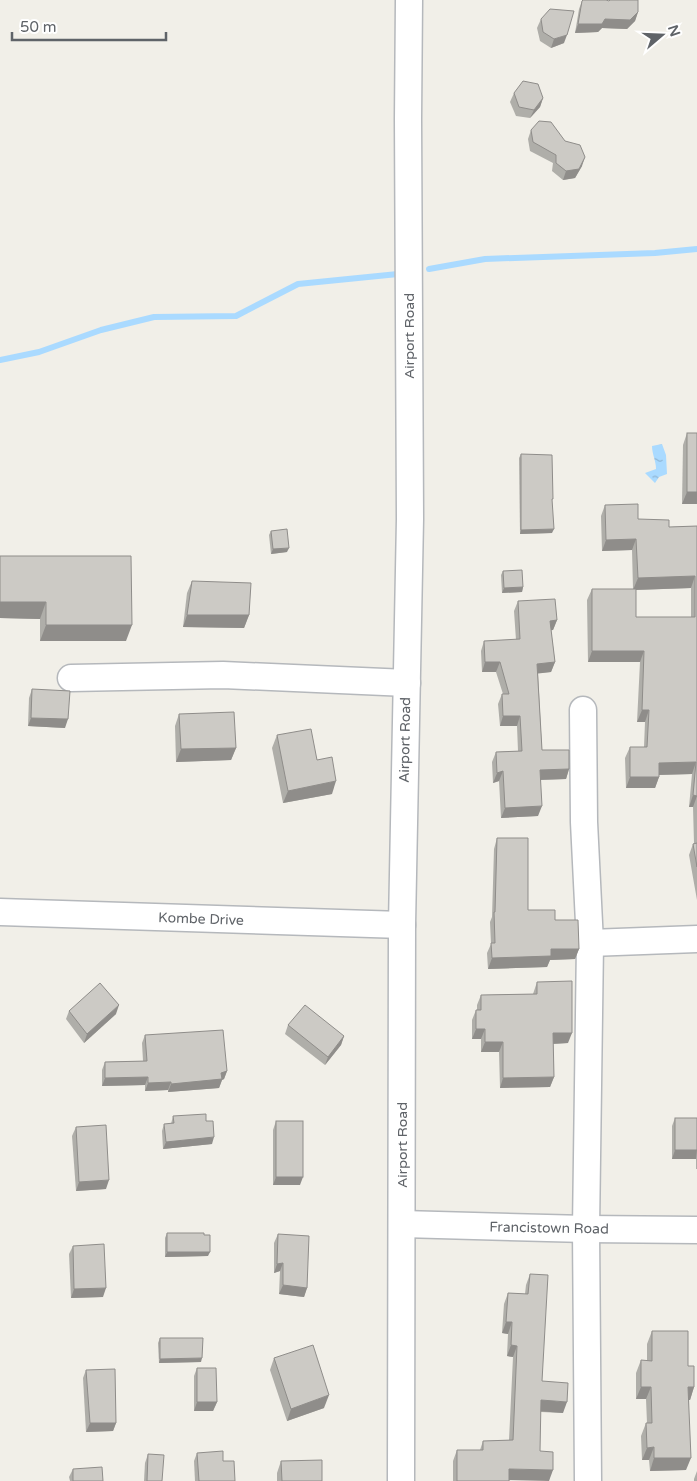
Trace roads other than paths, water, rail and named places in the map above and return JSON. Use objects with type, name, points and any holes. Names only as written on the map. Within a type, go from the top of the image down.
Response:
[{"type":"street","name":"Airport Road","points":[[401,1481],[402,926],[410,520],[409,0]]},
{"type":"street","points":[[71,678],[223,675],[407,683]]},
{"type":"street","points":[[583,710],[584,822],[590,943],[586,1229],[588,1481]]},
{"type":"street","name":"Kombe Drive","points":[[0,912],[402,926]]},
{"type":"street","points":[[590,943],[697,939]]},
{"type":"street","name":"Francistown Road","points":[[402,1224],[697,1230]]},
{"type":"water","points":[[662,444],[666,455],[667,474],[659,477],[655,483],[645,473],[656,469],[652,446]]},
{"type":"waterway","points":[[429,269],[485,259],[655,253],[697,249]]},
{"type":"waterway","points":[[0,360],[39,352],[101,330],[154,317],[236,316],[298,284],[398,274]]}]
